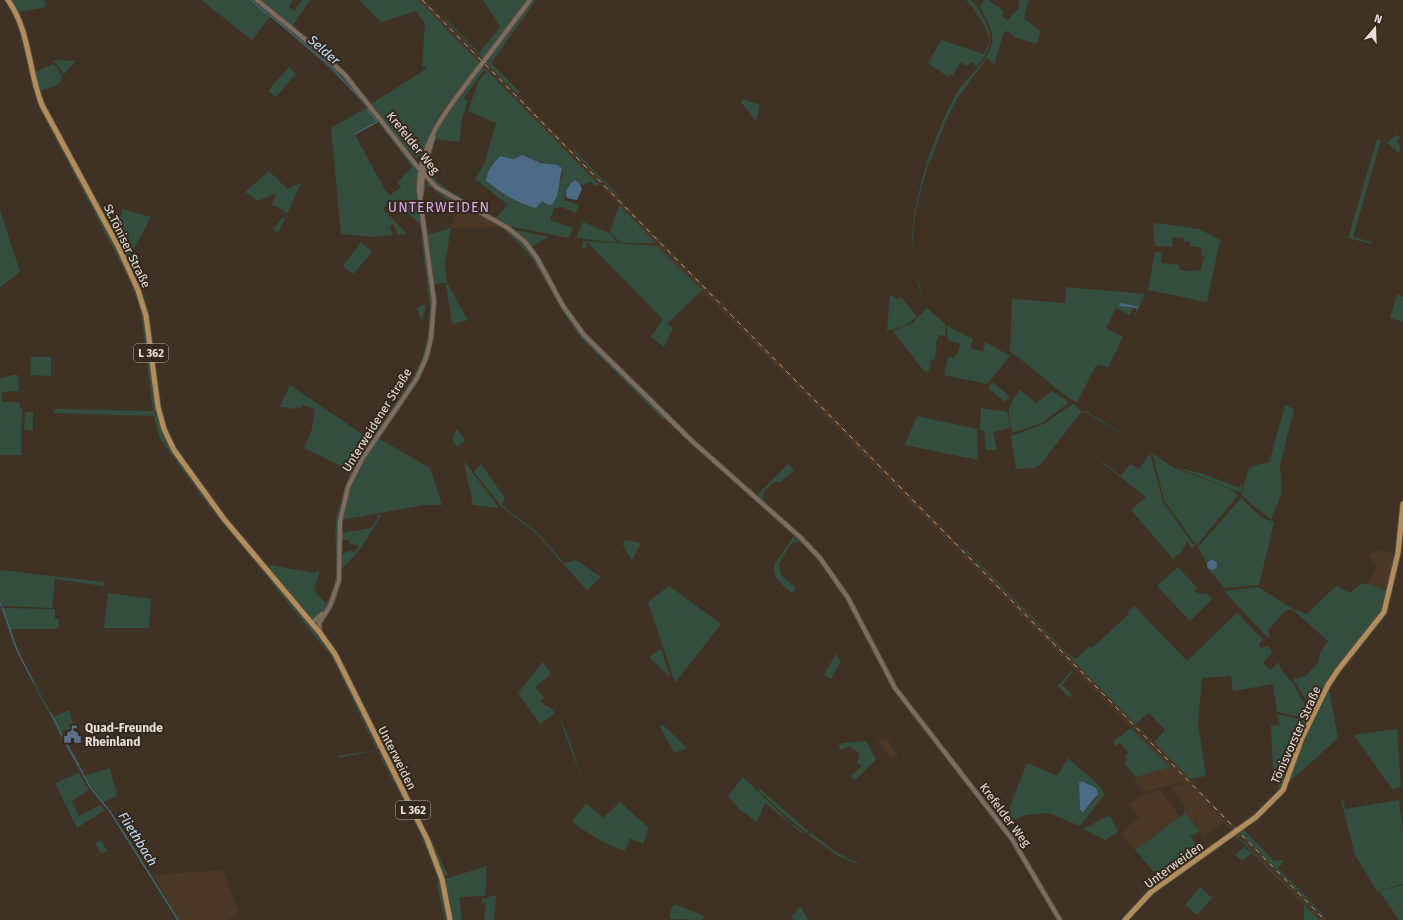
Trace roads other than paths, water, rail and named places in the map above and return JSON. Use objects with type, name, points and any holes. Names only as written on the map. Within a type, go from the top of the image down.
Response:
[{"type":"main road","name":"St.Töniser Straße","points":[[8,0],[21,22],[35,83],[42,105],[119,248],[142,301],[148,329],[157,402],[167,437],[180,460],[216,509],[272,578]]},
{"type":"main road","name":"Tönisvorster Straße","points":[[1239,830],[1266,809],[1283,790],[1302,738],[1328,685],[1338,670],[1383,614],[1398,553],[1403,504]]},
{"type":"main road","name":"Unterweiden","points":[[272,578],[320,633],[340,665],[427,839],[442,879],[450,920]]},
{"type":"main road","name":"Unterweiden","points":[[1125,920],[1151,892],[1239,830]]},
{"type":"street","name":"Krefelder Weg","points":[[257,0],[318,50],[345,75],[409,156],[432,182],[447,194],[508,228],[525,242],[537,258],[563,306],[584,335],[666,416],[801,538],[820,558],[852,604],[880,662],[895,688],[1012,839],[1060,920]]},
{"type":"street","name":"Unterweidener Straße","points":[[421,213],[423,155],[434,130],[530,0]]},
{"type":"street","name":"Unterweidener Straße","points":[[332,603],[339,576],[340,520],[343,502],[351,479],[417,378],[429,348],[433,327],[434,301],[418,191],[422,171],[441,119]]},
{"type":"street","points":[[409,156],[417,159],[423,155]]},
{"type":"street","points":[[422,188],[426,183],[432,182]]},
{"type":"street","points":[[312,624],[320,620],[332,603]]},
{"type":"street","points":[[312,624],[332,603]]},
{"type":"street","points":[[320,620],[320,633]]},
{"type":"water","points":[[522,155],[541,163],[557,165],[562,168],[557,196],[552,205],[542,201],[536,208],[515,201],[486,181],[489,170],[500,156],[514,159]]},
{"type":"water","points":[[575,180],[579,183],[582,189],[577,200],[567,198],[566,196],[568,188]]},
{"type":"water","points":[[1121,303],[1138,307],[1134,318],[1137,308],[1120,306],[1119,305]]},
{"type":"water","points":[[1210,560],[1214,560],[1216,561],[1216,569],[1210,570],[1207,567],[1207,563]]},
{"type":"water","points":[[1082,781],[1096,788],[1098,794],[1083,812],[1080,810],[1079,783]]},
{"type":"waterway","name":"Selder","points":[[251,0],[267,14]]},
{"type":"waterway","name":"Selder","points":[[271,16],[331,67],[362,101]]},
{"type":"waterway","name":"Selder","points":[[355,134],[377,122],[368,110]]},
{"type":"waterway","name":"Fliethbach","points":[[3,609],[17,650],[34,683]]},
{"type":"waterway","name":"Fliethbach","points":[[51,713],[63,737]]},
{"type":"waterway","name":"Fliethbach","points":[[64,739],[79,766]]},
{"type":"waterway","name":"Fliethbach","points":[[80,768],[91,789],[110,811],[178,920]]},
{"type":"railway","points":[[422,0],[1325,920]]},
{"type":"place","name":"Quad-Freunde Rheinland","points":[[72,735]]},
{"type":"district","name":"UNTERWEIDEN","points":[[439,207]]}]
